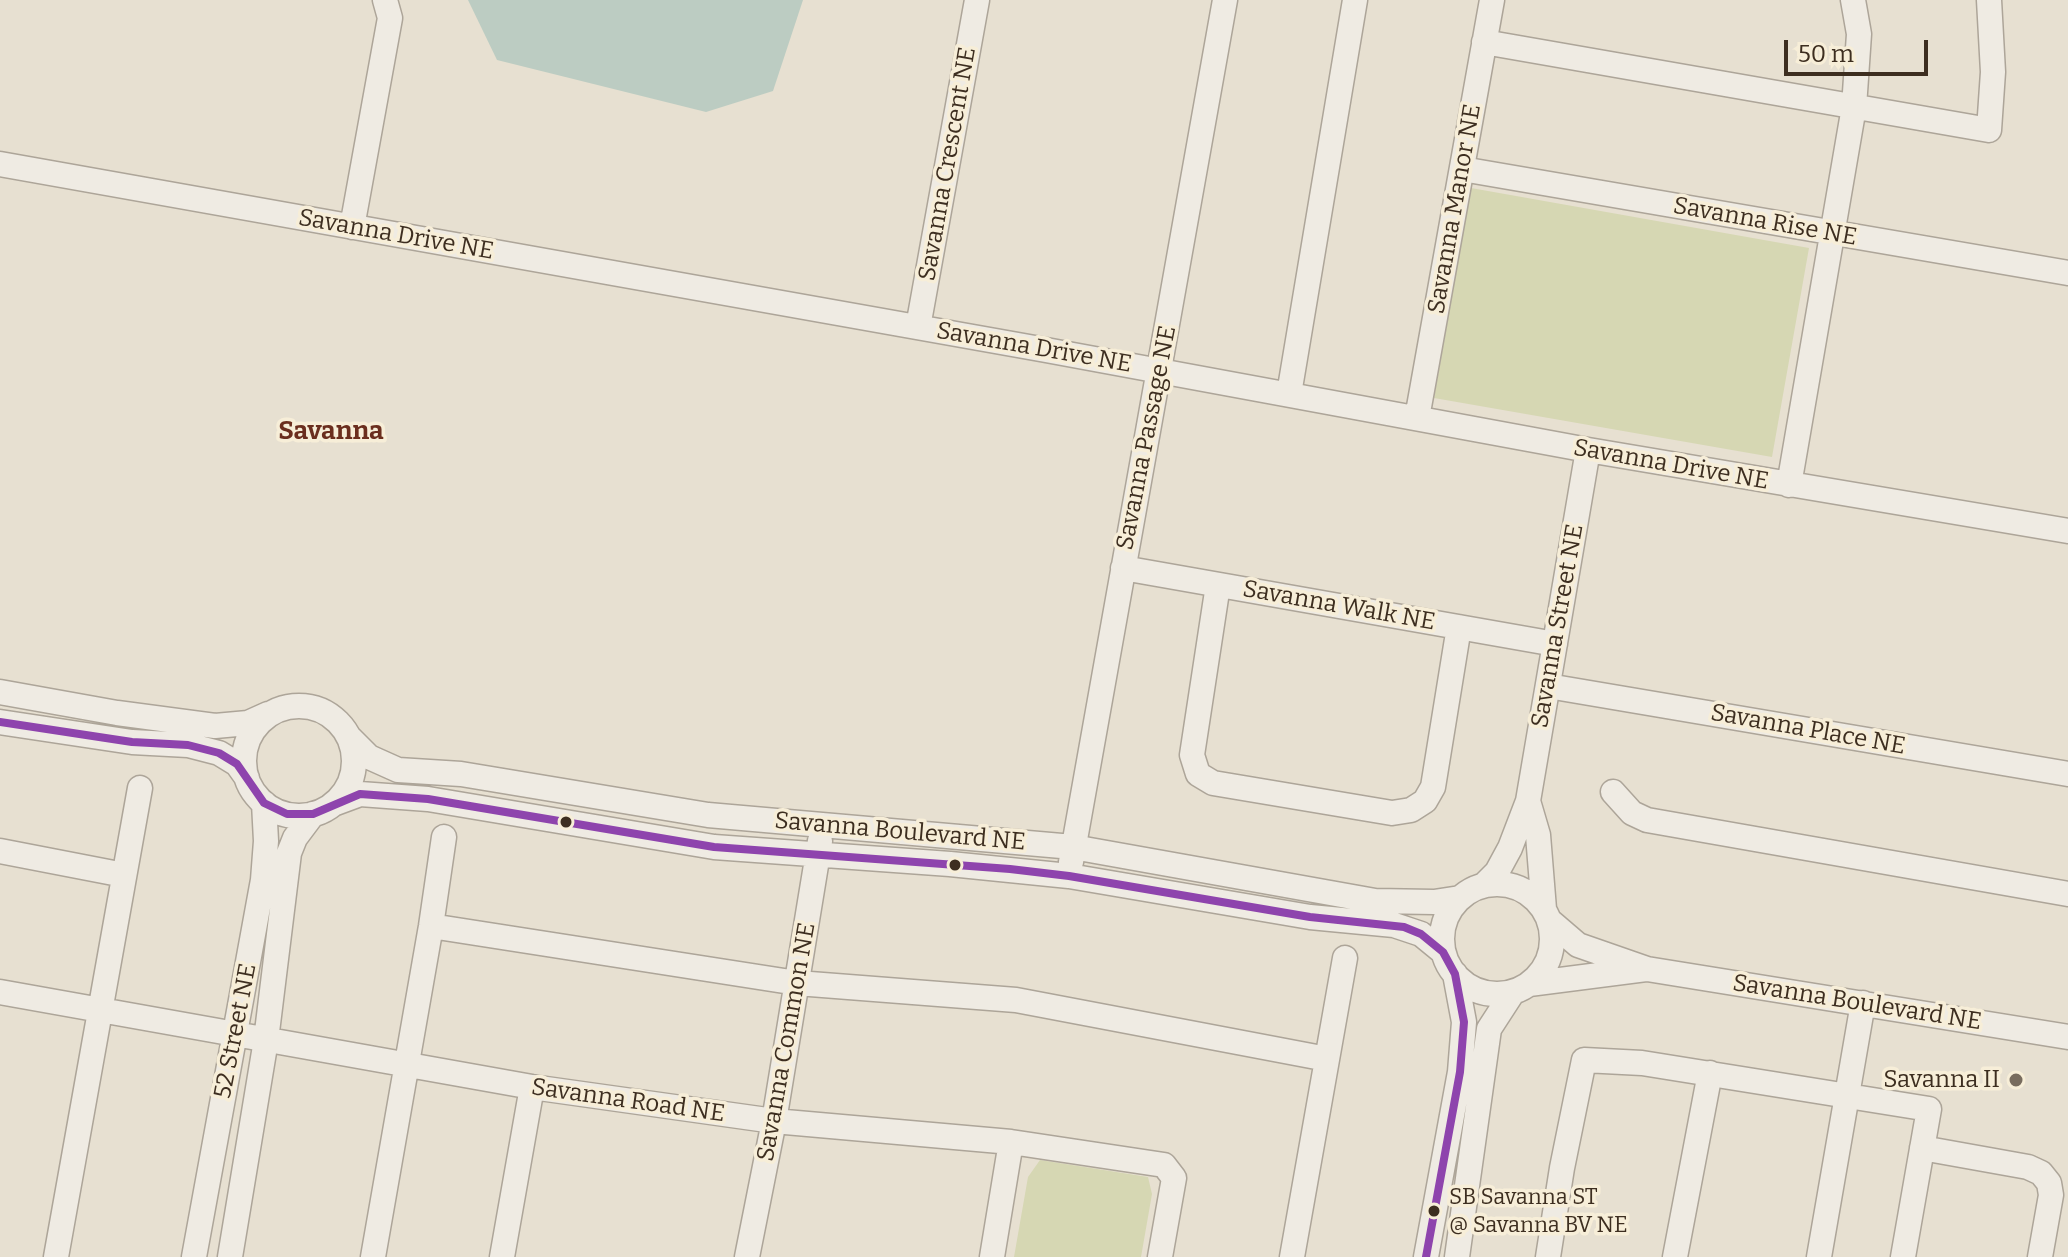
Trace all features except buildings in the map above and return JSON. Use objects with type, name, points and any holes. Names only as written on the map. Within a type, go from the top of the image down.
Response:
[{"type":"street","points":[[352,227],[390,18],[385,0]]},
{"type":"street","name":"Savanna Crescent NE","points":[[918,327],[977,0]]},
{"type":"street","name":"Savanna Passage NE","points":[[1069,876],[1225,0]]},
{"type":"street","points":[[1289,394],[1355,0]]},
{"type":"street","name":"Savanna Manor NE","points":[[1417,418],[1492,0]]},
{"type":"street","points":[[1789,485],[1854,107],[1859,45],[1853,0]]},
{"type":"street","points":[[1484,42],[1989,130],[1993,72],[1989,0]]},
{"type":"street","name":"Savanna Drive NE","points":[[0,164],[1588,450],[2068,531]]},
{"type":"street","name":"Savanna Rise NE","points":[[1462,169],[2068,273]]},
{"type":"street","name":"Savanna Street NE","points":[[1484,885],[1497,872],[1510,848],[1528,801],[1588,450]]},
{"type":"street","name":"Savanna Walk NE","points":[[1123,568],[1555,644]]},
{"type":"street","name":"Savanna Walk NE","points":[[1218,585],[1192,755],[1198,774],[1213,783],[1392,813],[1411,810],[1425,801],[1433,787],[1459,627]]},
{"type":"street","name":"Savanna Place NE","points":[[1548,686],[2068,774]]},
{"type":"street","points":[[0,692],[117,713],[215,726],[248,723],[288,707],[324,711],[339,723],[350,738],[354,752],[351,781],[323,809],[287,814],[264,803],[237,764],[219,753],[188,745],[132,742],[0,722]]},
{"type":"street","points":[[247,778],[244,764],[250,735],[270,713]]},
{"type":"street","name":"Savanna Boulevard NE","points":[[350,738],[369,757],[398,770],[461,774],[708,815],[1073,847],[1350,898],[1434,902],[1460,898]]},
{"type":"street","points":[[56,1257],[140,788]]},
{"type":"street","points":[[1613,792],[1632,813],[1647,820],[2068,894]]},
{"type":"street","name":"Savanna Boulevard NE","points":[[323,809],[360,794],[428,799],[714,847],[1069,876],[1310,917],[1394,925],[1421,934],[1443,952]]},
{"type":"street","name":"Savanna Street NE","points":[[1528,801],[1538,835],[1547,915]]},
{"type":"street","name":"52 Street NE","points":[[194,1257],[263,880],[266,841],[264,803]]},
{"type":"street","name":"52 Street NE","points":[[230,1257],[266,1040],[289,853],[295,838],[323,809]]},
{"type":"street","name":"Savanna Common NE","points":[[747,1257],[774,1121],[819,857],[821,827]]},
{"type":"street","points":[[373,1257],[444,837]]},
{"type":"street","points":[[0,851],[124,875]]},
{"type":"street","points":[[1457,1257],[1489,1029],[1521,988],[1542,972],[1550,957],[1553,939],[1547,915],[1524,890],[1511,885],[1484,885],[1460,898],[1445,921],[1443,952],[1462,982],[1478,991],[1495,994],[1521,988]]},
{"type":"street","name":"Savanna Boulevard NE","points":[[1547,915],[1578,945],[1647,969],[2068,1037]]},
{"type":"street","points":[[431,926],[797,983],[1016,1000],[1327,1059]]},
{"type":"street","points":[[1292,1257],[1345,958]]},
{"type":"street","name":"Savanna Boulevard NE","points":[[1521,988],[1647,969]]},
{"type":"street","points":[[1426,1257],[1460,1072],[1464,1022],[1455,974]]},
{"type":"street","name":"Savanna Road NE","points":[[0,992],[532,1087],[774,1121],[1011,1142],[1164,1165],[1174,1178],[1160,1257]]},
{"type":"street","points":[[1819,1257],[1863,1003]]},
{"type":"street","points":[[1548,1257],[1584,1060],[1642,1063],[1929,1109],[1903,1257]]},
{"type":"street","points":[[1675,1257],[1710,1073]]},
{"type":"street","points":[[502,1257],[532,1087]]},
{"type":"street","points":[[992,1257],[1011,1142]]},
{"type":"street","points":[[1922,1148],[2028,1167],[2041,1173],[2049,1183],[2057,1224],[2040,1257]]},
{"type":"green space","points":[[1471,188],[1809,248],[1772,457],[1434,398]]},
{"type":"green space","points":[[1040,1160],[1148,1177],[1152,1194],[1141,1257],[1014,1257],[1028,1177]]},
{"type":"shaded area","points":[[468,0],[803,0],[773,91],[706,112],[497,60]]},
{"type":"transit line","points":[[0,722],[132,742],[188,745],[219,753],[237,764],[264,803],[287,814],[313,814],[360,794],[428,799],[714,847],[1010,869],[1069,876],[1310,917],[1404,927],[1421,934],[1443,952],[1455,974],[1464,1022],[1460,1072],[1426,1257]]},
{"type":"place","name":"Savanna II","points":[[2016,1080]]},
{"type":"place","name":"SB Savanna ST @ Savanna BV NE","points":[[1434,1211]]},
{"type":"district","name":"Savanna","points":[[331,432]]}]
